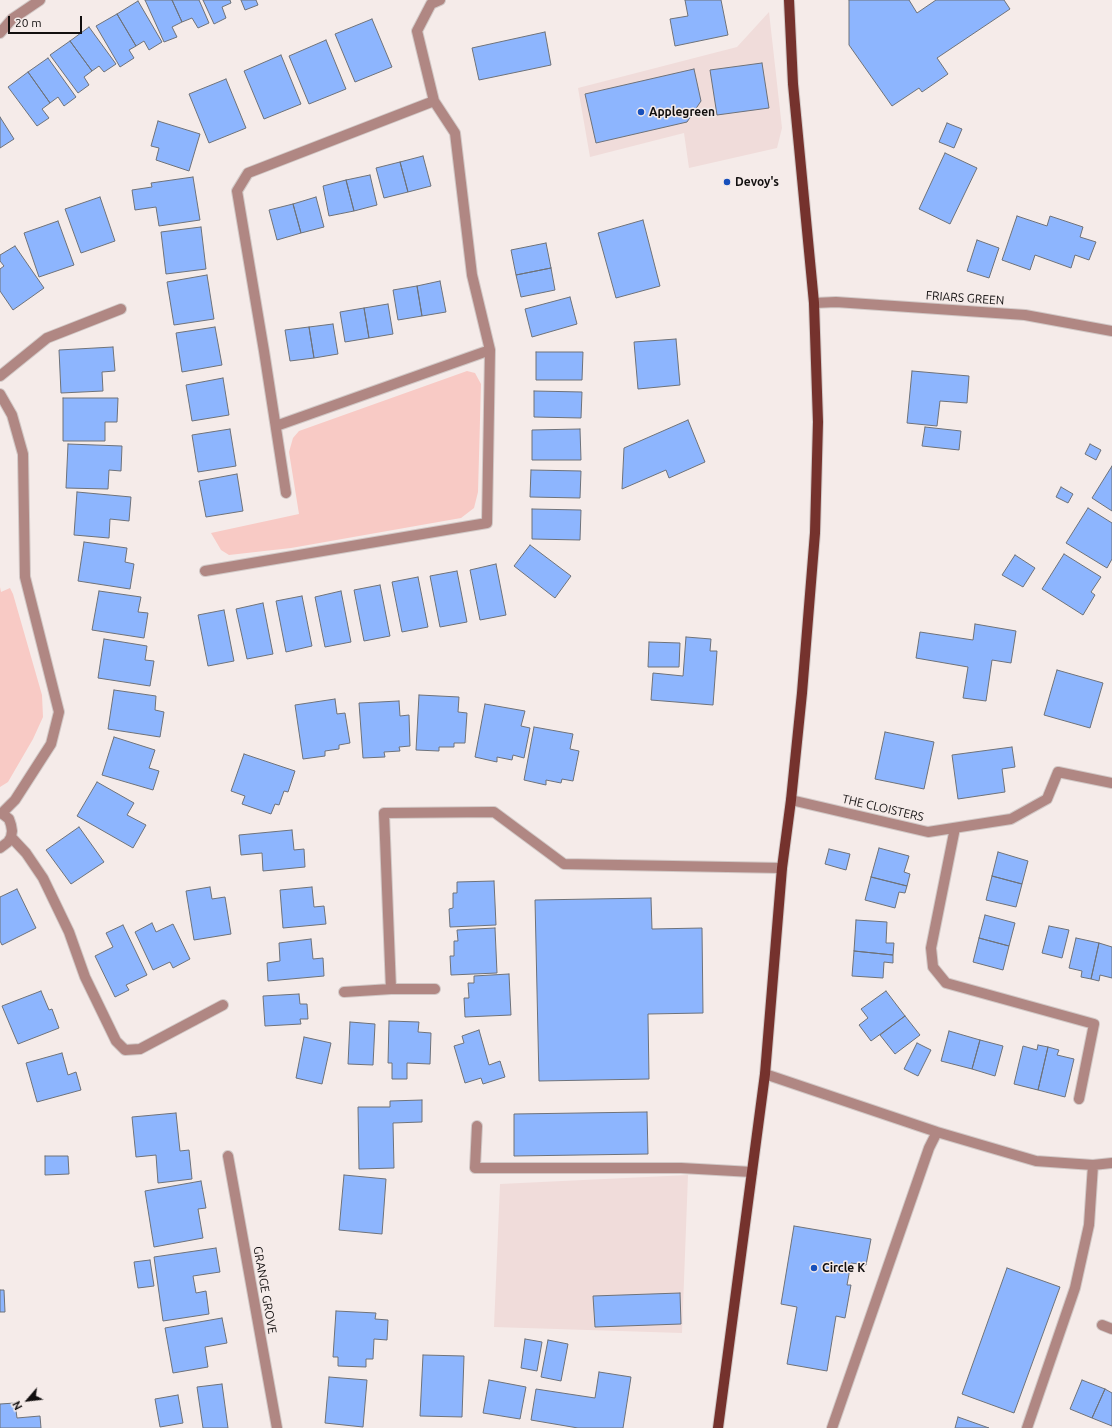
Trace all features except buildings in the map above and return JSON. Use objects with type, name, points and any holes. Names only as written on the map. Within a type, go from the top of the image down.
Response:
[{"type":"main road","points":[[718,1428],[764,1074],[782,868],[791,800],[802,693],[815,533],[818,422],[814,303],[793,84],[789,0]]},
{"type":"street","points":[[0,33],[12,19],[40,0]]},
{"type":"street","points":[[205,571],[487,523],[490,350],[472,275],[455,133],[434,100],[417,31],[431,4],[440,0]]},
{"type":"street","points":[[286,493],[237,191],[248,173],[434,100]]},
{"type":"street","name":"FRIARS GREEN","points":[[814,303],[836,302],[1025,316],[1112,331]]},
{"type":"street","points":[[0,376],[47,338],[121,309]]},
{"type":"street","points":[[276,426],[490,350]]},
{"type":"street","points":[[0,394],[12,415],[23,454],[25,577],[59,712],[51,744],[15,800],[1,813],[12,825],[12,831],[8,842],[0,848]]},
{"type":"street","name":"THE CLOISTERS","points":[[791,800],[928,832],[1011,820],[1047,799],[1058,772],[1112,783]]},
{"type":"street","points":[[391,989],[384,813],[494,812],[564,864],[782,868]]},
{"type":"street","points":[[954,828],[931,948],[933,967],[946,983],[1094,1024],[1079,1099]]},
{"type":"street","points":[[11,837],[26,853],[43,878],[70,932],[85,977],[116,1041],[125,1050],[140,1049],[223,1005]]},
{"type":"street","points":[[344,992],[391,989],[435,989]]},
{"type":"street","points":[[764,1074],[937,1132],[1036,1161],[1093,1165],[1112,1163]]},
{"type":"street","points":[[477,1126],[475,1168],[681,1168],[752,1172]]},
{"type":"street","points":[[832,1428],[929,1148],[937,1132]]},
{"type":"street","name":"GRANGE GROVE","points":[[228,1156],[277,1428]]},
{"type":"street","points":[[1027,1428],[1075,1288],[1088,1225],[1093,1165]]},
{"type":"street","points":[[1102,1325],[1112,1329]]},
{"type":"shaded area","name":"Applegreen","points":[[769,12],[782,128],[777,148],[689,168],[684,133],[590,157],[578,88],[737,47]]},
{"type":"shaded area","points":[[467,371],[475,373],[481,384],[478,492],[474,508],[461,518],[291,548],[229,555],[221,550],[211,533],[299,514],[289,452],[293,438],[299,431]]},
{"type":"shaded area","points":[[0,587],[1,592],[10,588],[13,594],[42,695],[43,717],[33,739],[8,782],[0,787]]},
{"type":"shaded area","points":[[688,1175],[682,1333],[494,1327],[500,1184]]},
{"type":"place","name":"Applegreen","points":[[641,112]]},
{"type":"place","name":"Devoy's","points":[[727,182]]},
{"type":"place","name":"Circle K","points":[[814,1268]]}]
